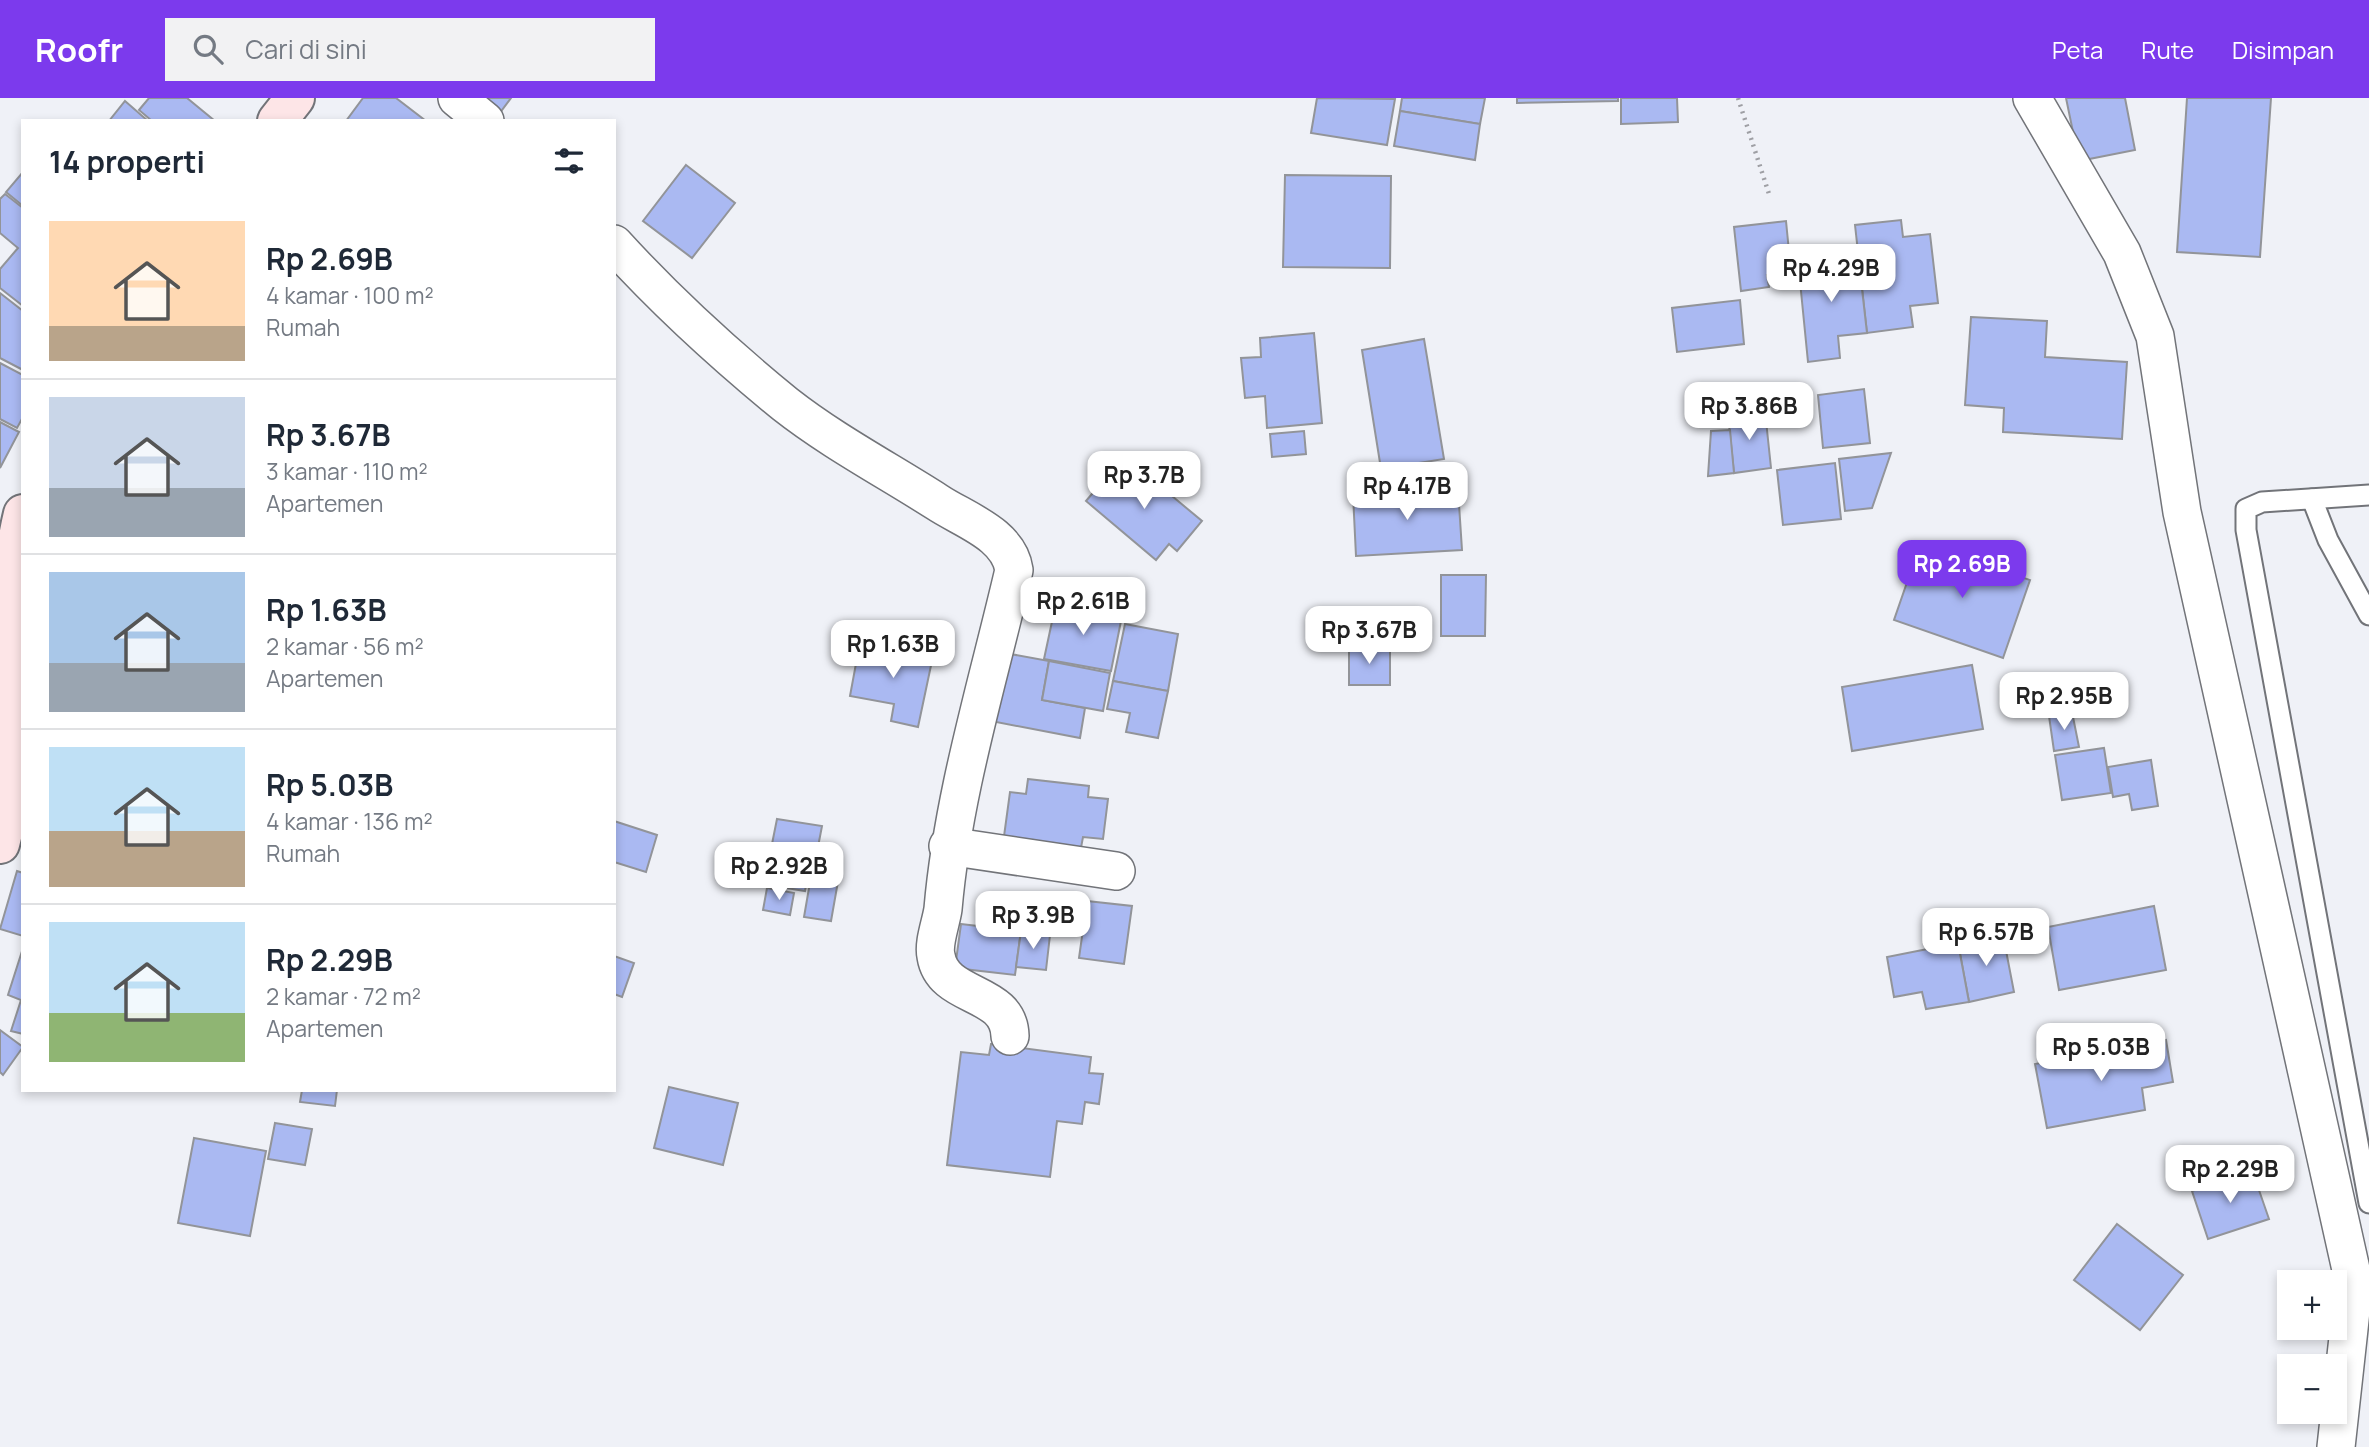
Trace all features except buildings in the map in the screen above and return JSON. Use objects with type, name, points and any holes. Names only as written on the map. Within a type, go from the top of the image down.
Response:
[{"type":"street","points":[[279,119],[295,98]]},
{"type":"street","points":[[457,98],[483,119]]},
{"type":"street","points":[[2032,98],[2122,253],[2155,336],[2182,512],[2362,1285],[2336,1447]]},
{"type":"street","points":[[616,246],[649,282],[787,405],[944,506],[977,524],[1012,558],[1014,570],[948,846],[941,930],[935,953],[939,968],[949,982],[1000,1010],[1010,1025],[1010,1036]]},
{"type":"street","points":[[0,844],[7,817],[8,634],[12,562],[21,523]]},
{"type":"street","points":[[948,846],[1116,871]]},
{"type":"lane","points":[[2369,495],[2262,502],[2246,509],[2245,530],[2369,1203]]},
{"type":"lane","points":[[2312,499],[2328,540],[2369,615]]},
{"type":"path","points":[[1738,98],[1769,194]]}]
